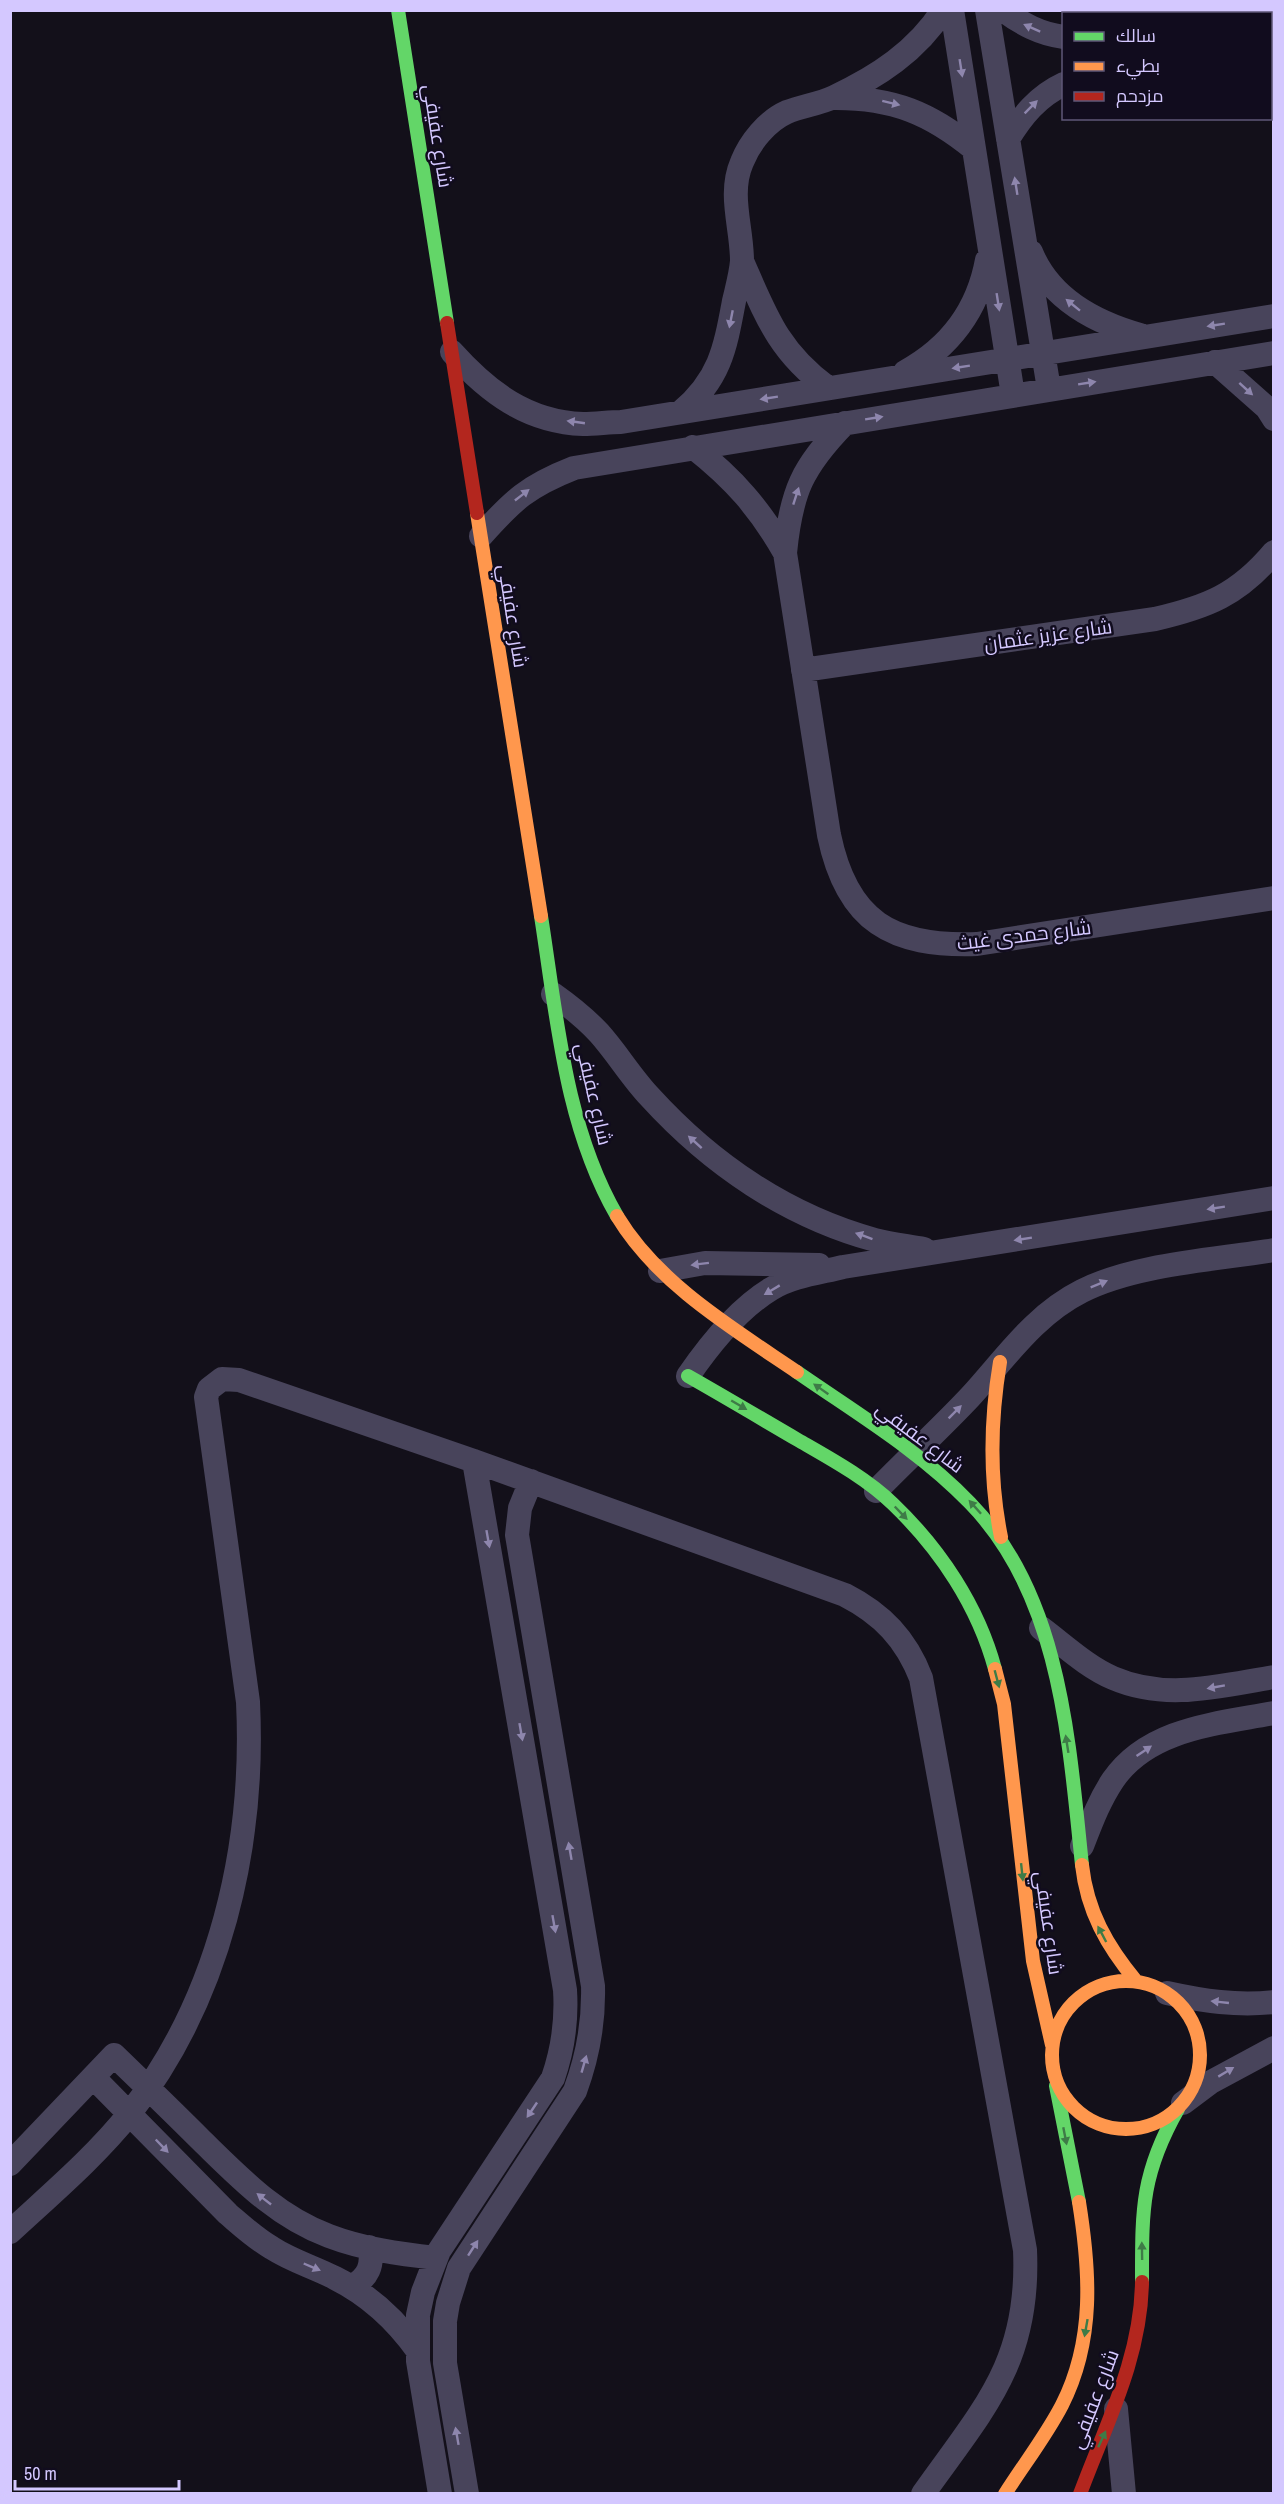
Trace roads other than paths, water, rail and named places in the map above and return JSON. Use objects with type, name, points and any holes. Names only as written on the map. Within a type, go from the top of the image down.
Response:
[{"type":"street","name":"شارع عفيفي","points":[[398,10],[553,994],[574,1109],[590,1164],[604,1195],[627,1231],[660,1271],[696,1303],[914,1452],[962,1493],[1002,1542],[1025,1585],[1041,1628],[1067,1740],[1087,1899],[1101,1935],[1136,1981]]},
{"type":"street","points":[[681,412],[708,386],[723,354],[742,261],[736,184],[741,163],[752,143],[766,126],[785,113],[833,98],[894,64],[918,43],[943,10]]},
{"type":"street","points":[[952,10],[1013,395]]},
{"type":"street","points":[[987,10],[1049,389]]},
{"type":"street","points":[[1003,10],[1025,25],[1048,35],[1062,37]]},
{"type":"street","points":[[1008,139],[1021,118],[1039,100],[1062,85]]},
{"type":"street","points":[[833,98],[867,98],[897,104],[925,115],[951,130],[974,149]]},
{"type":"street","points":[[1023,233],[1036,264],[1057,291],[1082,312],[1112,327],[1145,336]]},
{"type":"street","points":[[895,377],[925,361],[951,338],[970,310],[983,279],[989,245]]},
{"type":"street","points":[[742,261],[776,335],[790,355],[828,388]]},
{"type":"street","points":[[452,352],[478,381],[509,403],[545,418],[583,424],[621,422],[1274,316]]},
{"type":"street","points":[[481,536],[523,492],[546,479],[574,468],[1274,353]]},
{"type":"street","points":[[1215,362],[1267,408],[1274,419]]},
{"type":"street","name":"شارع حمدى غيث","points":[[845,423],[819,450],[800,482],[789,517],[785,553],[835,864],[852,898],[884,929],[915,941],[943,945],[978,944],[1274,898]]},
{"type":"street","name":"شارع حمدى غيث","points":[[693,447],[721,469],[746,494],[768,523],[785,553]]},
{"type":"street","name":"شارع عزيز عثمان","points":[[803,670],[1155,619],[1195,610],[1224,596],[1251,577],[1274,552]]},
{"type":"street","points":[[553,994],[598,1032],[649,1096],[697,1144],[751,1185],[811,1217],[864,1236],[941,1253]]},
{"type":"street","points":[[688,1376],[729,1325],[772,1288],[790,1280],[843,1267],[1274,1198]]},
{"type":"street","points":[[876,1491],[959,1409],[1023,1336],[1050,1311],[1082,1291],[1126,1275],[1274,1250]]},
{"type":"street","points":[[660,1271],[705,1263],[843,1267]]},
{"type":"street","points":[[1000,1362],[993,1401],[990,1472],[1002,1542]]},
{"type":"street","name":"شارع عفيفي","points":[[688,1376],[844,1467],[892,1503],[932,1545],[965,1594],[989,1648],[1004,1704],[1033,1961],[1052,2045]]},
{"type":"street","points":[[10,2232],[104,2143],[148,2088],[189,2013],[222,1932],[232,1894],[246,1818],[250,1750],[244,1664],[206,1405],[209,1389],[222,1379],[239,1380],[474,1461],[845,1595],[879,1615],[893,1629],[914,1660],[921,1678],[1025,2250],[1026,2277],[1020,2330],[1004,2375],[992,2396],[923,2493]]},
{"type":"street","points":[[440,2493],[417,2351],[421,2304],[436,2258],[451,2232],[553,2078],[565,2031],[565,1990],[474,1461]]},
{"type":"street","points":[[467,2493],[445,2363],[448,2303],[459,2268],[575,2091],[590,2042],[593,1986],[519,1547],[520,1508],[531,1482]]},
{"type":"street","points":[[483,1509],[520,1508]]},
{"type":"street","points":[[1041,1628],[1086,1662],[1112,1678],[1141,1688],[1181,1691],[1274,1677]]},
{"type":"street","points":[[1080,1851],[1097,1808],[1114,1779],[1136,1755],[1164,1738],[1195,1728],[1274,1713]]},
{"type":"street","points":[[1180,2106],[1193,2088],[1199,2072],[1200,2045],[1192,2019],[1181,2004],[1153,1985],[1136,1981],[1103,1984],[1088,1991],[1064,2014],[1056,2029],[1052,2045],[1055,2078],[1062,2093],[1072,2106],[1092,2121],[1116,2129],[1149,2126],[1165,2119],[1211,2082],[1274,2048]]},
{"type":"street","points":[[565,1990],[593,1986]]},
{"type":"street","points":[[1167,1993],[1228,2004],[1274,2002]]},
{"type":"street","points":[[10,2164],[114,2055],[265,2201],[306,2226],[328,2236],[369,2247],[436,2258]]},
{"type":"street","points":[[93,2077],[228,2214],[249,2232],[294,2260],[351,2287],[387,2314],[417,2351]]},
{"type":"street","name":"شارع عفيفي","points":[[1005,2493],[1050,2425],[1070,2388],[1083,2349],[1088,2316],[1090,2283],[1087,2249],[1055,2078]]},
{"type":"street","name":"شارع عفيفي","points":[[1080,2493],[1129,2371],[1138,2332],[1143,2293],[1144,2192],[1163,2134],[1180,2106]]},
{"type":"street","points":[[351,2287],[369,2271],[371,2255],[369,2247]]},
{"type":"street","points":[[1116,2408],[1125,2493]]}]
